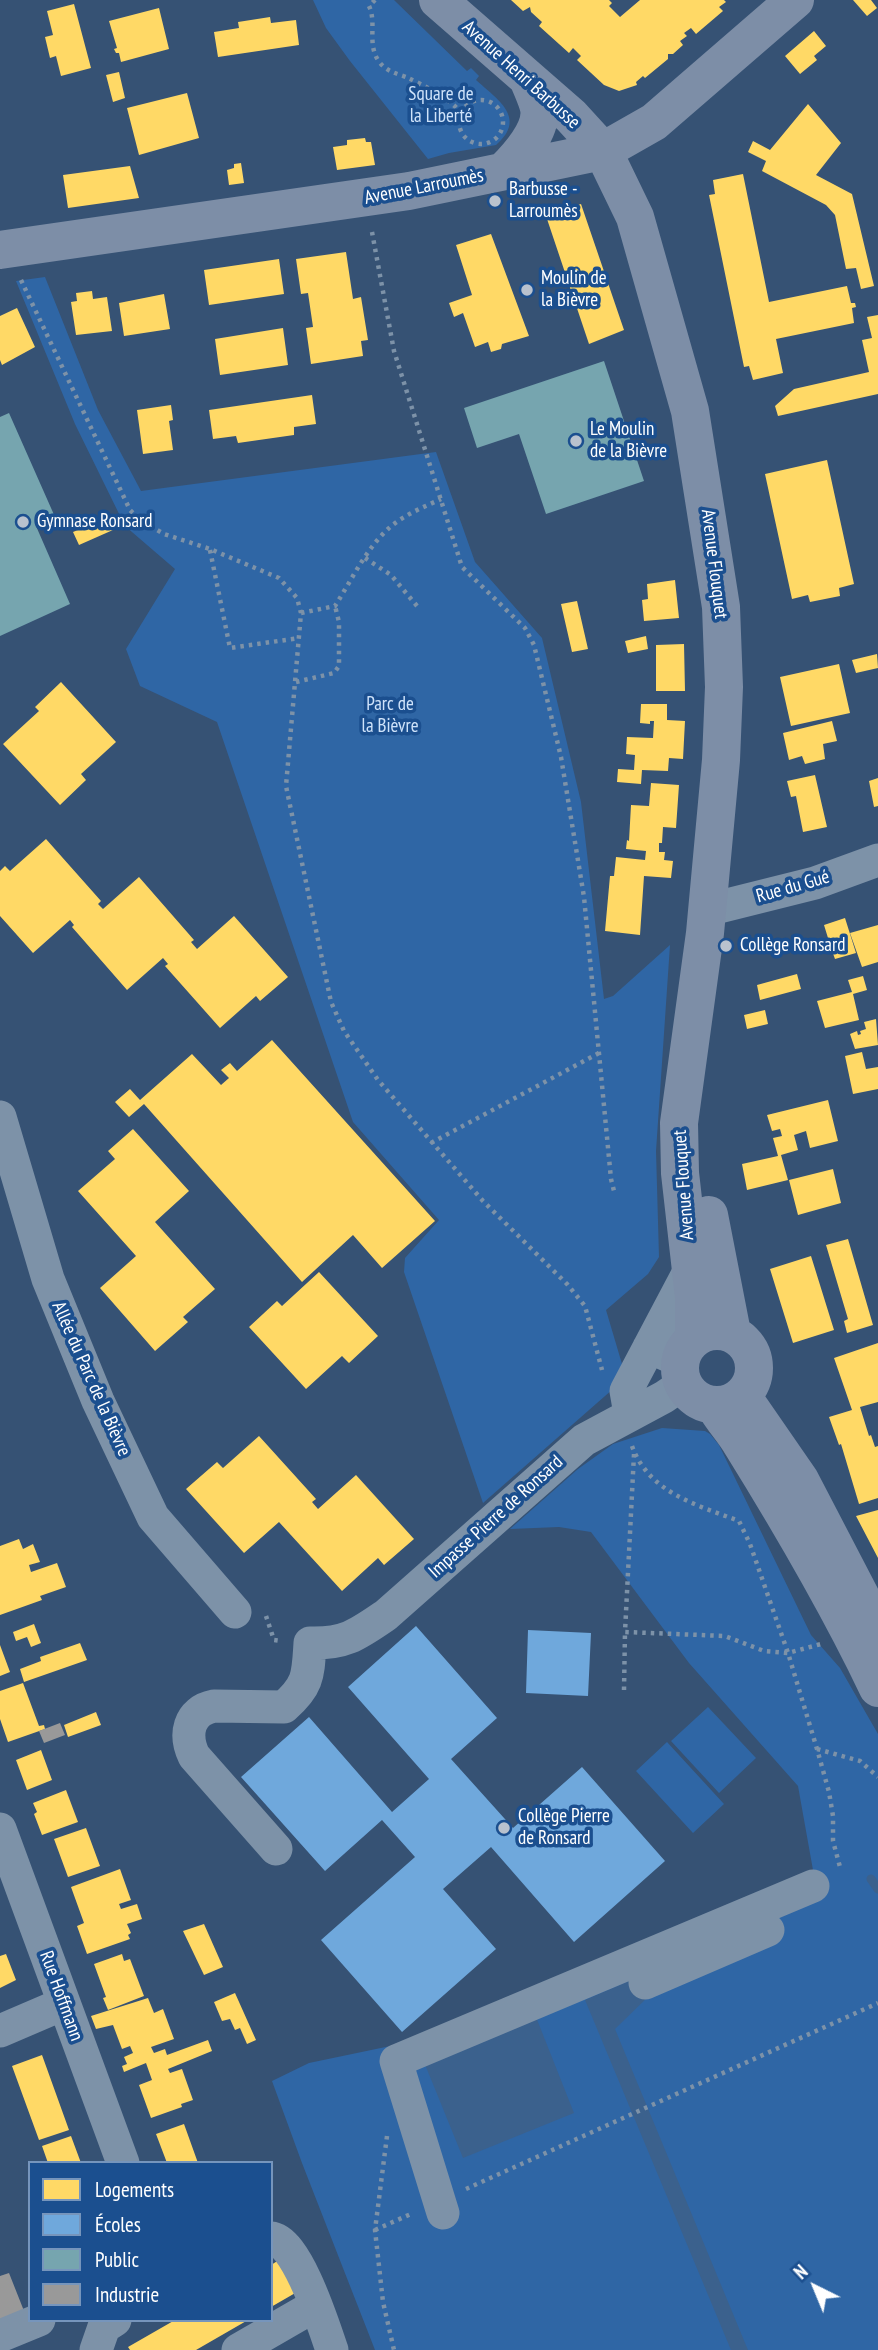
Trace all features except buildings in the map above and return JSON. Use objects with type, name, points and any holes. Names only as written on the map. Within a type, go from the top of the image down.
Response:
[{"type":"main road","name":"Avenue Henri Barbusse","points":[[438,0],[571,116],[603,152]]},
{"type":"main road","name":"Avenue Larroumès","points":[[11,249],[409,191],[603,152],[654,122],[795,0]]},
{"type":"main road","points":[[504,171],[526,148],[538,115],[539,108],[529,80]]},
{"type":"main road","name":"Avenue Flouquet","points":[[603,152],[631,204],[674,349],[690,411],[703,481],[721,607],[724,687],[721,760],[698,992],[679,1123],[680,1173],[692,1266],[676,1357]]},
{"type":"main road","name":"Avenue Flouquet","points":[[698,992],[701,1174],[732,1333],[749,1347],[755,1367],[749,1388],[728,1401]]},
{"type":"main road","points":[[732,1333],[713,1331],[676,1357],[695,1399],[728,1401],[800,1480],[878,1630]]},
{"type":"main road","points":[[728,1401],[740,1440],[852,1634],[878,1688]]},
{"type":"street","name":"Rue du Gué","points":[[707,910],[815,883],[878,860]]},
{"type":"street","name":"Allée du Parc de la Bièvre","points":[[0,1117],[48,1279],[98,1401],[153,1517],[235,1612]]},
{"type":"street","name":"Impasse Pierre de Ronsard","points":[[310,1643],[333,1643],[360,1632],[386,1615],[584,1440],[664,1397],[676,1357]]},
{"type":"street","points":[[626,1416],[626,1391],[676,1357]]},
{"type":"street","points":[[276,1849],[194,1756],[188,1734],[191,1722],[205,1708],[284,1707],[300,1693],[304,1684],[310,1643]]},
{"type":"street","name":"Rue Hoffmann","points":[[0,1829],[122,2161]]},
{"type":"street","points":[[443,2213],[396,2061],[813,1885],[774,1927],[645,1983]]},
{"type":"street","points":[[0,2031],[63,2004]]},
{"type":"street","points":[[273,2238],[283,2244],[298,2266],[332,2350]]},
{"type":"street","points":[[239,2350],[316,2305]]},
{"type":"street","points":[[0,2336],[34,2322]]},
{"type":"path","points":[[375,0],[369,6],[372,13],[373,47],[380,64],[456,105],[461,113],[461,130],[470,141],[483,144],[496,139],[500,133],[502,119],[495,106],[489,102],[475,102],[461,113]]},
{"type":"path","points":[[372,232],[394,351],[462,568],[525,628],[534,645],[561,757],[584,897],[614,1191]]},
{"type":"path","points":[[11,249],[21,280],[123,500],[140,520],[151,528],[279,578],[297,598],[301,613],[286,786],[331,1002],[344,1031],[358,1052],[431,1143],[483,1202],[567,1284],[585,1306],[609,1392],[626,1416]]},
{"type":"path","points":[[296,682],[334,673],[339,667],[339,622],[335,606],[365,558],[388,529],[414,512],[442,499]]},
{"type":"path","points":[[209,549],[230,648],[299,638]]},
{"type":"path","points":[[365,558],[391,575],[417,607]]},
{"type":"path","points":[[301,613],[335,606]]},
{"type":"path","points":[[431,1143],[599,1053]]},
{"type":"path","points":[[624,1690],[634,1452],[657,1484],[678,1498],[739,1521],[750,1544],[788,1653],[817,1749],[833,1816],[833,1841],[840,1867]]},
{"type":"path","points":[[235,1612],[247,1610],[266,1615],[274,1640],[310,1643]]},
{"type":"path","points":[[625,1632],[725,1636],[764,1651],[788,1653],[811,1647]]},
{"type":"path","points":[[817,1749],[860,1761],[878,1777]]},
{"type":"path","points":[[466,2189],[878,2003]]},
{"type":"path","points":[[388,2126],[375,2230],[383,2302],[394,2350]]},
{"type":"green space","name":"Square de la Liberté","points":[[313,0],[394,0],[467,71],[471,68],[479,76],[476,80],[506,110],[509,126],[505,135],[496,145],[428,159],[326,28]]},
{"type":"green space","name":"Parc de la Bièvre","points":[[45,277],[98,410],[141,491],[436,452],[475,562],[542,638],[581,802],[604,999],[613,996],[670,945],[656,1151],[659,1257],[648,1274],[606,1310],[622,1364],[613,1389],[483,1503],[404,1272],[405,1258],[439,1220],[353,1122],[217,722],[140,686],[126,649],[175,569],[125,526],[75,424],[16,281]]},
{"type":"green space","points":[[662,1428],[705,1431],[719,1445],[811,1635],[840,1668],[878,1734],[878,2350],[375,2350],[272,2081],[309,2063],[400,2044],[813,1870],[798,1786],[689,1663],[591,1532],[559,1527],[510,1529],[578,1469],[613,1444]]},
{"type":"green space","points":[[708,1707],[756,1758],[719,1793],[671,1741]]},
{"type":"green space","points":[[667,1742],[724,1804],[693,1833],[636,1771]]},
{"type":"shaded area","points":[[642,1975],[650,1995],[615,2029],[748,2350],[731,2350],[585,2000]]},
{"type":"shaded area","points":[[536,2017],[574,2113],[463,2158],[424,2062]]},
{"type":"waterway","points":[[871,1879],[878,1889]]},
{"type":"place","name":"Barbusse - Larroumès","points":[[495,201]]},
{"type":"place","name":"Moulin de la Bièvre","points":[[527,290]]},
{"type":"place","name":"Le Moulin de la Bièvre","points":[[576,441]]},
{"type":"place","name":"Gymnase Ronsard","points":[[23,522]]},
{"type":"place","name":"Collège Ronsard","points":[[726,946]]},
{"type":"place","name":"Collège Pierre de Ronsard","points":[[504,1828]]}]
